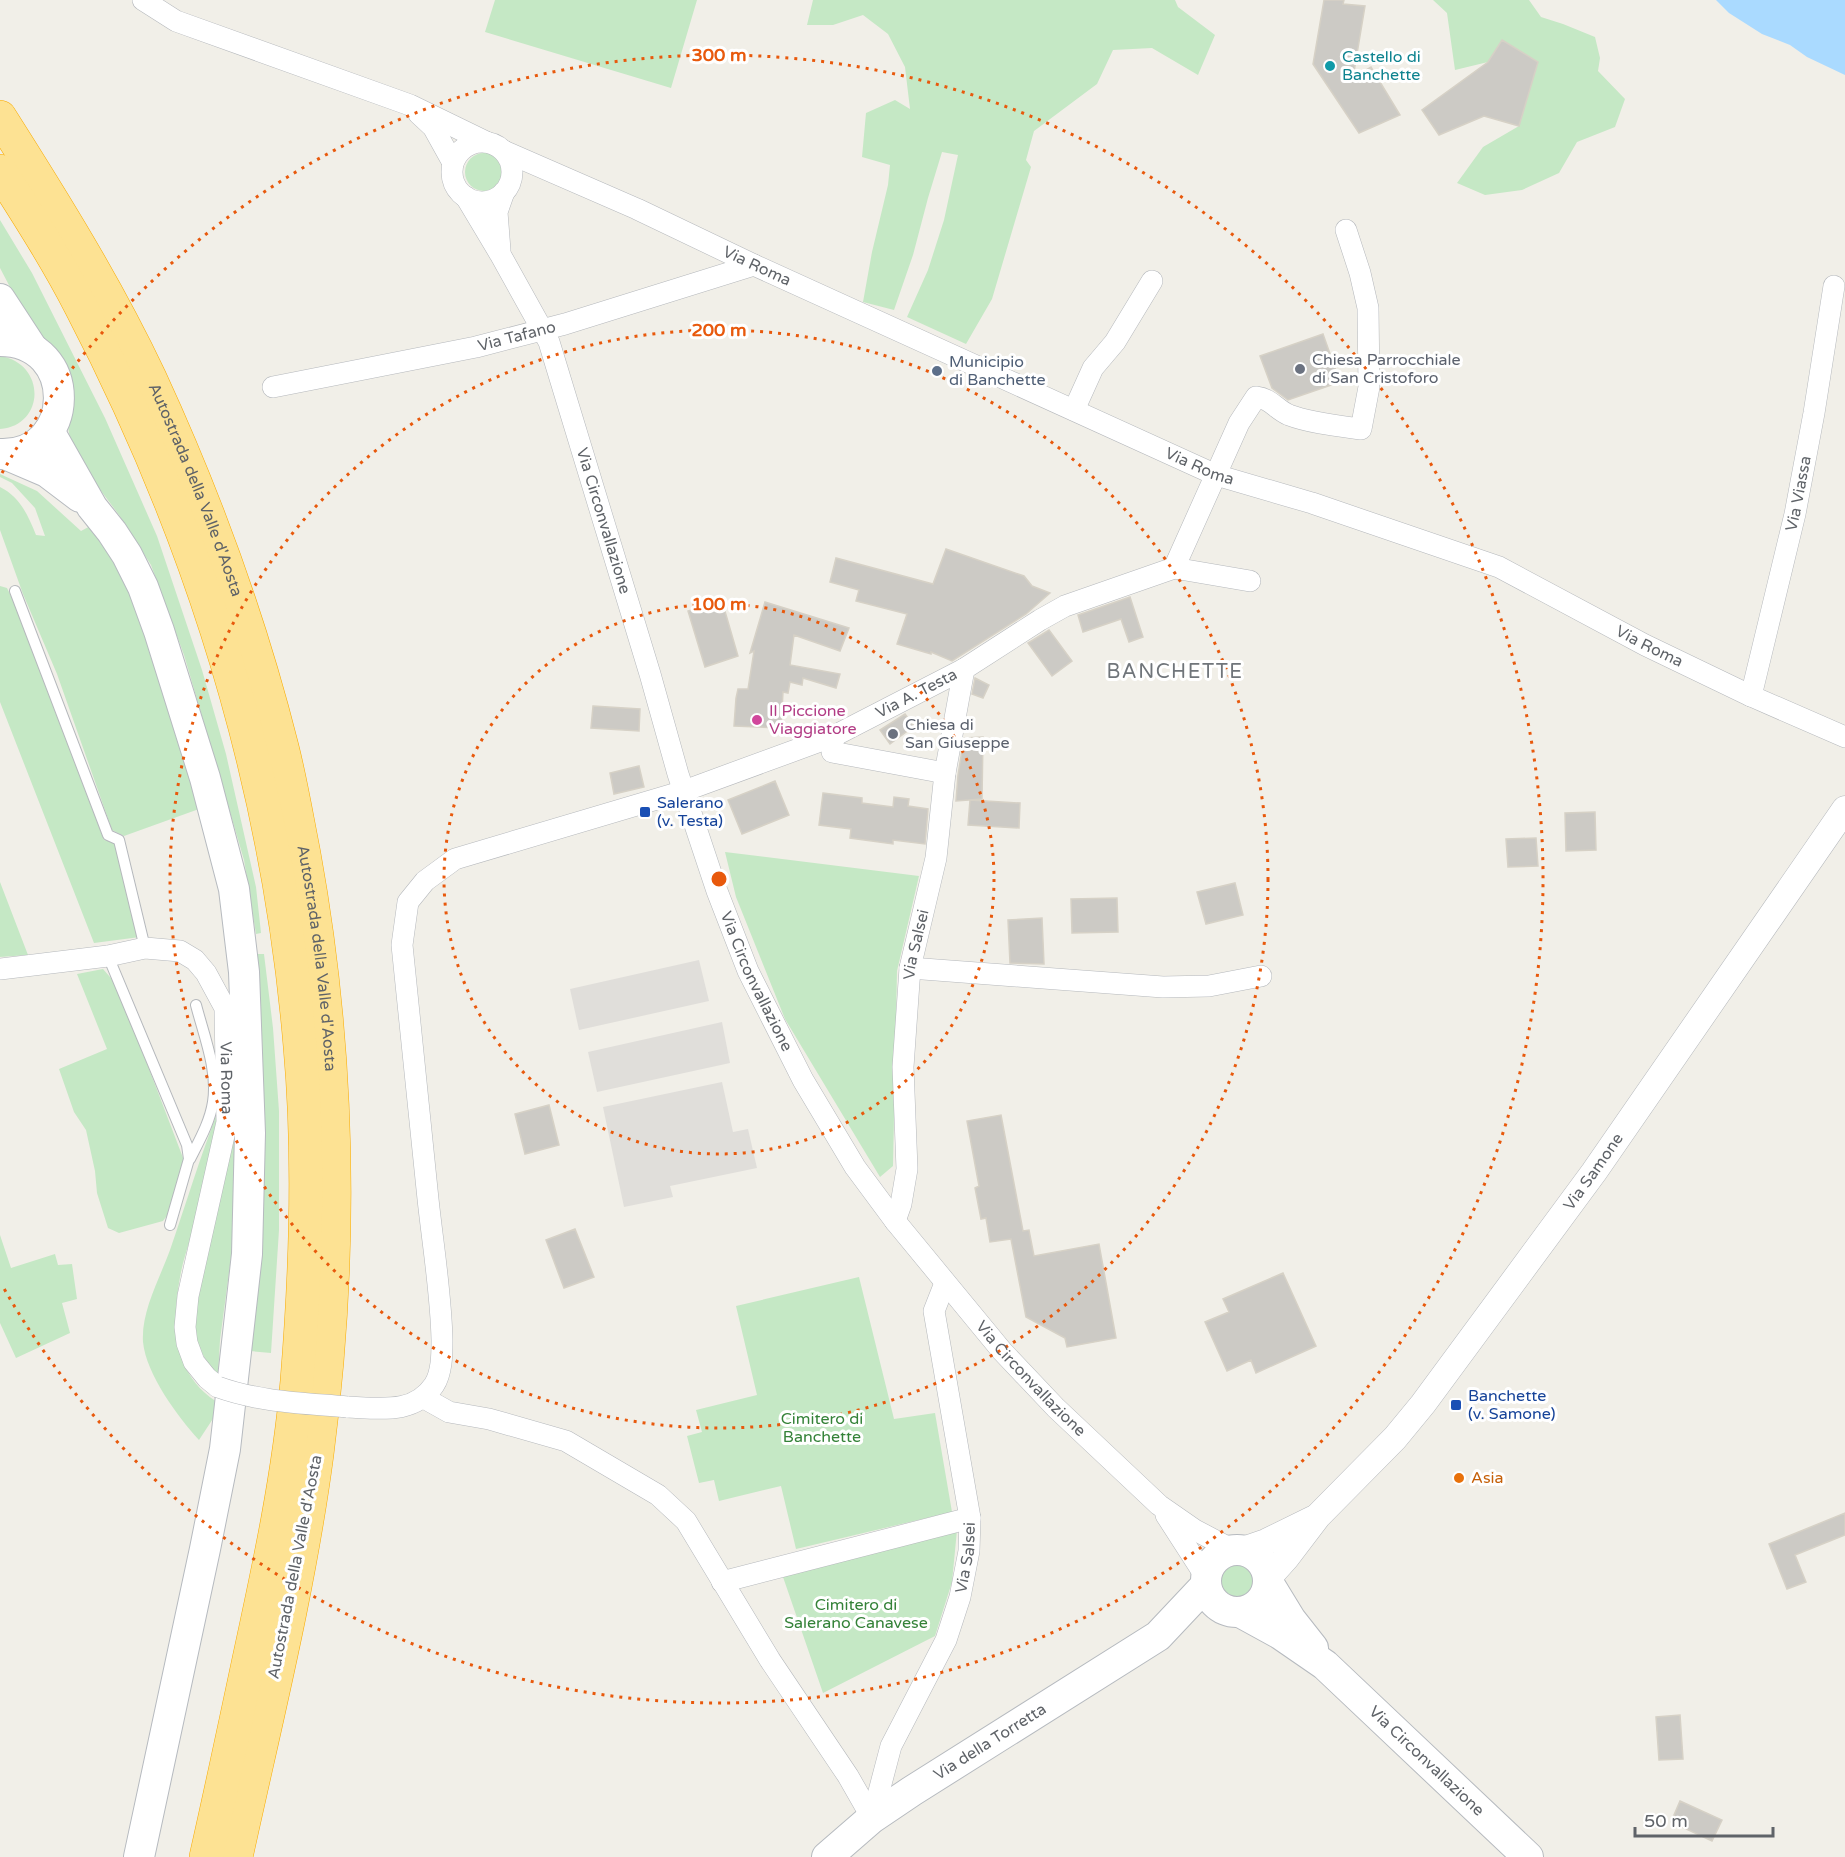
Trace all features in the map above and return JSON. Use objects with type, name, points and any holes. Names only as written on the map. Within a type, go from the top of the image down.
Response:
[{"type":"highway","name":"Autostrada della Valle d'Aosta","points":[[0,117],[68,224],[107,293],[148,374],[210,517],[261,669],[283,752],[319,950],[333,1111],[332,1269],[324,1392],[309,1513],[236,1857]]},
{"type":"highway","name":"Autostrada della Valle d'Aosta","points":[[0,171],[80,304],[122,388],[149,447],[206,596],[232,676],[255,765],[269,829],[292,973],[300,1047],[304,1154],[303,1266],[296,1384],[281,1499],[264,1590],[206,1857]]},
{"type":"main road","points":[[0,299],[32,348],[49,363],[57,378],[60,393],[59,408],[49,431],[31,447],[18,452],[2,454]]},
{"type":"main road","points":[[0,341],[13,342],[32,348]]},
{"type":"main road","points":[[49,431],[92,507],[127,555],[143,587],[205,778],[234,889],[244,972],[250,1133],[247,1254],[225,1449],[140,1857]]},
{"type":"main road","points":[[2,454],[47,472],[92,507]]},
{"type":"main road","points":[[1158,1636],[1234,1611],[1256,1607],[1263,1600],[1268,1590],[1267,1569],[1262,1560],[1254,1554],[1238,1550],[1223,1552],[1215,1558],[1209,1567],[1206,1581],[1210,1597],[1216,1605],[1234,1611]]},
{"type":"main road","points":[[1158,1636],[1206,1581]]},
{"type":"main road","name":"Via Circonvallazione","points":[[1269,1581],[1291,1620],[1325,1665]]},
{"type":"main road","name":"Via Circonvallazione","points":[[1234,1611],[1280,1634],[1325,1665],[1528,1857]]},
{"type":"main road","name":"Via della Torretta","points":[[827,1857],[872,1818],[912,1791],[1158,1636]]},
{"type":"street","name":"Via Roma","points":[[143,0],[176,21],[410,105],[754,265],[1216,475],[1312,503],[1499,567],[1646,645],[1751,696],[1845,736]]},
{"type":"street","points":[[410,105],[433,127],[453,163]]},
{"type":"street","points":[[478,142],[495,146],[510,159],[512,169],[508,185],[496,198],[486,201],[476,201],[466,197],[454,183],[453,163],[462,149],[478,142]]},
{"type":"street","name":"Via Roma","points":[[508,185],[560,175]]},
{"type":"street","name":"Via Circonvallazione","points":[[500,254],[497,212],[508,185]]},
{"type":"street","name":"Via Circonvallazione","points":[[466,197],[549,342],[684,791],[717,891],[748,971],[802,1080],[855,1167],[895,1221],[1002,1351],[1056,1408],[1159,1505],[1195,1530],[1238,1550]]},
{"type":"street","points":[[1250,581],[1174,568],[1239,423],[1256,397],[1267,399],[1290,415],[1336,426],[1361,429],[1369,387],[1368,308],[1360,273],[1346,230]]},
{"type":"street","name":"Via Tafano","points":[[273,387],[476,347],[565,324],[754,265]]},
{"type":"street","points":[[1074,410],[1093,368],[1115,342],[1152,281]]},
{"type":"street","name":"Via Viassa","points":[[1751,696],[1797,502],[1815,413],[1834,286]]},
{"type":"street","name":"Via A. Testa","points":[[424,1398],[436,1382],[441,1362],[442,1339],[402,945],[408,902],[425,881],[455,859],[684,791],[834,735],[964,669],[1065,606],[1174,568]]},
{"type":"street","name":"Via Salsei","points":[[895,1221],[901,1204],[906,1169],[903,1067],[910,968],[936,858],[945,773],[964,669]]},
{"type":"street","points":[[834,735],[832,752],[945,773]]},
{"type":"street","name":"Via Samone","points":[[1269,1581],[1318,1516],[1395,1438],[1423,1404],[1594,1172],[1845,809]]},
{"type":"street","name":"Via Roma","points":[[0,969],[108,956],[145,948],[180,951],[195,960],[206,973],[225,1008],[227,1122],[188,1296],[185,1327],[187,1343],[194,1362],[218,1387],[235,1394],[254,1397],[347,1407],[389,1408],[406,1406],[424,1398]]},
{"type":"street","points":[[910,968],[1163,987],[1209,986],[1261,976]]},
{"type":"street","name":"Via Salsei","points":[[872,1818],[891,1746],[946,1640],[960,1597],[969,1551],[970,1518],[934,1311],[945,1283]]},
{"type":"street","points":[[424,1398],[449,1412],[489,1419],[566,1441],[658,1495],[686,1521],[770,1660],[848,1776],[872,1818]]},
{"type":"street","name":"Via Circonvallazione","points":[[1159,1505],[1185,1542],[1206,1581]]},
{"type":"street","name":"Via Samone","points":[[1238,1550],[1266,1542],[1318,1516]]},
{"type":"street","points":[[722,1582],[970,1518]]},
{"type":"lane","points":[[15,591],[108,835],[119,840],[145,948]]},
{"type":"lane","points":[[108,956],[187,1145],[189,1159]]},
{"type":"lane","points":[[170,1225],[189,1159],[205,1129],[213,1102],[212,1065],[196,1005]]},
{"type":"shaded area","points":[[699,960],[709,1001],[579,1030],[570,989]]},
{"type":"shaded area","points":[[722,1022],[730,1063],[597,1092],[588,1052]]},
{"type":"shaded area","points":[[722,1082],[733,1132],[748,1129],[757,1168],[670,1186],[673,1197],[624,1207],[603,1107]]},
{"type":"green space","points":[[495,0],[697,0],[671,88],[485,32]]},
{"type":"green space","points":[[813,0],[1175,0],[1178,7],[1215,35],[1198,75],[1152,48],[1113,50],[1097,84],[1034,131],[1026,160],[1031,167],[992,299],[966,344],[907,317],[928,270],[944,220],[958,155],[942,152],[913,255],[894,310],[863,302],[888,185],[890,165],[862,157],[866,113],[895,100],[910,109],[905,67],[888,34],[863,15],[833,25],[807,25]]},
{"type":"green space","points":[[1433,0],[1529,0],[1541,17],[1595,37],[1600,58],[1598,71],[1625,99],[1615,127],[1577,142],[1559,173],[1522,190],[1485,195],[1457,183],[1483,147],[1519,126],[1538,62],[1502,40],[1488,62],[1455,70],[1447,13]]},
{"type":"green space","points":[[484,153],[497,159],[503,172],[497,185],[484,191],[471,185],[465,172],[471,159]]},
{"type":"green space","points":[[0,220],[32,273],[105,418],[157,536],[202,670],[226,754],[256,887],[261,933],[256,934],[244,860],[184,655],[151,565],[119,515],[84,468],[71,445],[68,427],[69,385],[62,363],[49,343],[32,329],[0,268]]},
{"type":"green space","points":[[0,356],[15,361],[26,370],[32,381],[34,394],[32,406],[26,417],[15,425],[0,429]]},
{"type":"green space","points":[[0,474],[37,491],[81,531],[94,524],[133,593],[199,809],[124,836],[112,830],[57,674],[23,594],[0,530],[0,487],[18,501],[36,535],[45,536],[35,508],[12,483],[0,477]]},
{"type":"green space","points":[[0,586],[7,588],[12,598],[104,840],[115,842],[140,937],[94,943],[0,702]]},
{"type":"green space","points":[[725,852],[919,876],[897,971],[893,1166],[880,1177],[785,1019],[736,897]]},
{"type":"green space","points":[[0,882],[28,955],[0,957]]},
{"type":"green space","points":[[256,954],[264,954],[273,1028],[279,1111],[279,1230],[271,1353],[250,1351],[264,1126],[262,1035]]},
{"type":"green space","points":[[103,969],[117,985],[185,1163],[169,1213],[163,1221],[119,1233],[108,1228],[97,1193],[95,1171],[86,1130],[74,1112],[59,1069],[107,1049],[77,974]]},
{"type":"green space","points":[[218,1111],[204,1190],[181,1272],[176,1310],[176,1329],[184,1364],[205,1393],[222,1405],[199,1440],[156,1381],[145,1354],[143,1330],[152,1295]]},
{"type":"green space","points":[[236,1124],[239,1198],[220,1340],[218,1376],[199,1347],[195,1313]]},
{"type":"green space","points":[[0,1235],[11,1268],[55,1254],[58,1265],[72,1264],[77,1299],[62,1303],[70,1333],[16,1358],[0,1323]]},
{"type":"green space","name":"Cimitero di Banchette","points":[[859,1277],[894,1419],[935,1413],[952,1512],[796,1549],[781,1486],[719,1501],[714,1480],[699,1483],[687,1436],[702,1432],[696,1410],[757,1395],[736,1306]]},
{"type":"green space","name":"Cimitero di Salerano Canavese","points":[[957,1530],[952,1582],[935,1636],[823,1693],[783,1577]]},
{"type":"green space","points":[[1237,1564],[1249,1569],[1254,1581],[1249,1593],[1237,1598],[1225,1593],[1220,1581],[1225,1569]]},
{"type":"water","points":[[1716,0],[1845,0],[1845,75],[1807,57],[1790,45],[1762,34],[1729,13]]},
{"type":"building","name":"Castello di Banchette","points":[[1324,0],[1344,0],[1343,4],[1365,6],[1353,78],[1371,67],[1400,115],[1359,133],[1313,64]]},
{"type":"building","name":"Castello di Banchette","points":[[1502,40],[1538,62],[1519,126],[1484,116],[1439,135],[1422,110],[1488,62]]},
{"type":"building","name":"Chiesa Parrocchiale di San Cristoforo","points":[[1323,334],[1340,382],[1288,400],[1272,388],[1260,356]]},
{"type":"building","points":[[946,549],[1024,576],[1032,586],[1050,593],[1026,614],[952,661],[931,652],[931,654],[897,644],[907,614],[856,601],[859,590],[830,582],[836,558],[933,584]]},
{"type":"building","points":[[1130,597],[1143,637],[1129,642],[1121,619],[1083,632],[1078,615]]},
{"type":"building","points":[[722,601],[738,656],[705,667],[688,611]]},
{"type":"building","points":[[765,602],[849,628],[840,651],[794,635],[790,665],[840,674],[836,688],[803,678],[802,685],[790,682],[788,693],[783,692],[781,728],[734,726],[738,689],[748,689],[754,651],[750,653]]},
{"type":"building","points":[[1049,630],[1072,661],[1052,676],[1028,643]]},
{"type":"building","points":[[975,678],[989,685],[983,698],[972,694]]},
{"type":"building","points":[[593,706],[640,709],[639,731],[591,728]]},
{"type":"building","name":"Chiesa di San Giuseppe","points":[[905,714],[914,726],[890,744],[880,730]]},
{"type":"building","points":[[983,737],[982,799],[956,801],[964,738]]},
{"type":"building","points":[[639,766],[644,787],[614,794],[610,773]]},
{"type":"building","points":[[775,781],[789,815],[742,834],[728,800]]},
{"type":"building","points":[[823,793],[862,798],[862,803],[893,807],[894,797],[909,799],[908,806],[928,809],[925,844],[893,840],[893,844],[850,838],[851,829],[819,825]]},
{"type":"building","points":[[970,800],[1020,803],[1019,828],[968,825]]},
{"type":"building","points":[[1595,812],[1596,850],[1566,851],[1565,813]]},
{"type":"building","points":[[1536,838],[1538,866],[1508,867],[1506,839]]},
{"type":"building","points":[[1235,883],[1243,915],[1206,924],[1197,892]]},
{"type":"building","points":[[1117,898],[1118,932],[1072,933],[1071,899]]},
{"type":"building","points":[[1042,918],[1044,964],[1010,963],[1008,920]]},
{"type":"building","points":[[549,1105],[559,1145],[525,1154],[515,1114]]},
{"type":"building","points":[[1001,1115],[1023,1231],[1029,1230],[1034,1256],[1099,1244],[1116,1338],[1067,1347],[1065,1338],[1026,1317],[1011,1239],[990,1242],[986,1218],[981,1219],[975,1188],[979,1186],[967,1121]]},
{"type":"building","points":[[575,1229],[594,1277],[564,1288],[546,1240]]},
{"type":"building","points":[[1283,1273],[1316,1346],[1256,1373],[1251,1360],[1227,1371],[1205,1322],[1229,1312],[1223,1299]]},
{"type":"building","points":[[1845,1513],[1845,1535],[1795,1555],[1806,1582],[1787,1589],[1769,1544]]},
{"type":"building","points":[[1680,1715],[1683,1759],[1659,1760],[1656,1717]]},
{"type":"building","points":[[1680,1801],[1722,1820],[1712,1841],[1671,1822]]},
{"type":"place","name":"Castello di Banchette","points":[[1330,66]]},
{"type":"place","name":"Chiesa Parrocchiale di San Cristoforo","points":[[1300,369]]},
{"type":"place","name":"Municipio di Banchette","points":[[937,371]]},
{"type":"place","name":"Il Piccione Viaggiatore","points":[[757,720]]},
{"type":"place","name":"Chiesa di San Giuseppe","points":[[893,734]]},
{"type":"place","name":"Salerano (v. Testa)","points":[[645,812]]},
{"type":"place","name":"Banchette (v. Samone)","points":[[1456,1405]]},
{"type":"place","name":"Asia","points":[[1459,1478]]},
{"type":"district","name":"BANCHETTE","points":[[1175,672]]}]
